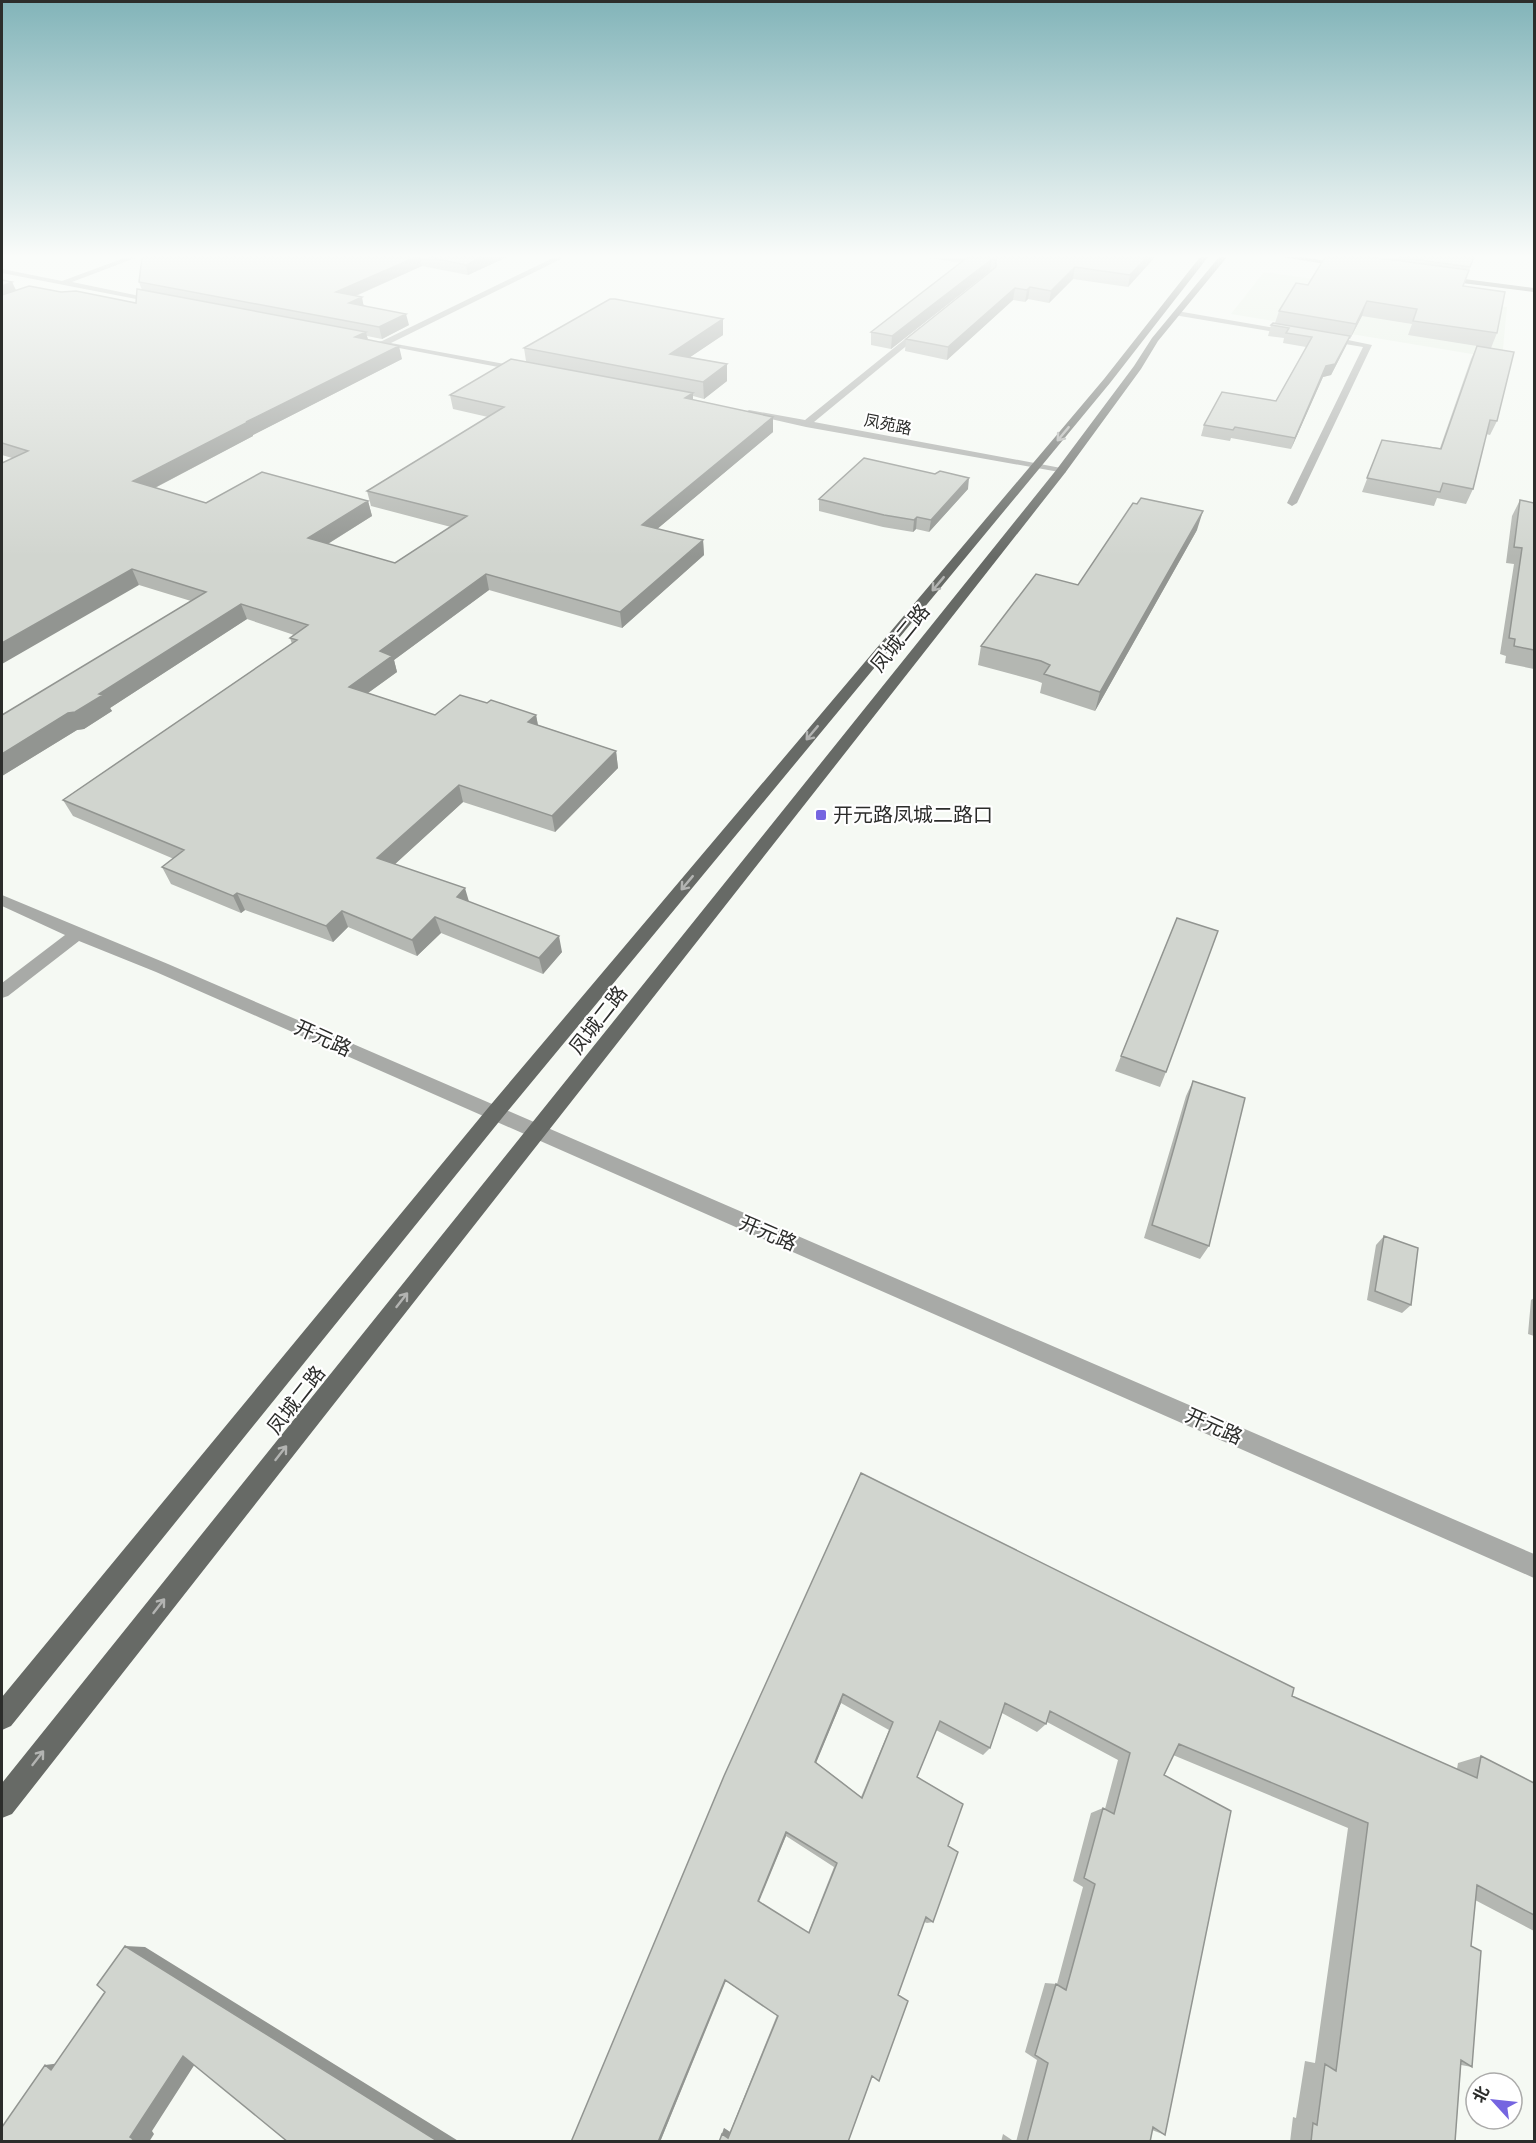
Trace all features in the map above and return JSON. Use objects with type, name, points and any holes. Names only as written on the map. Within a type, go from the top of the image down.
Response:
[{"type":"main road","name":"凤城二路","points":[[2,1717],[495,1113],[1126,357]]},
{"type":"main road","name":"凤城二路","points":[[2,1804],[1061,471],[1145,357]]},
{"type":"street","points":[[451,357],[534,373]]},
{"type":"street","points":[[806,424],[889,357]]},
{"type":"street","points":[[1292,503],[1362,357]]},
{"type":"street","name":"凤苑路","points":[[739,411],[1061,471]]},
{"type":"street","name":"开元路","points":[[2,900],[1534,1566]]},
{"type":"street","points":[[2,992],[77,934]]},
{"type":"building","points":[[2,357],[377,357],[133,481],[206,503],[262,472],[368,501],[308,538],[395,563],[467,516],[367,491],[504,407],[450,395],[511,359],[693,393],[685,398],[773,417],[642,525],[703,540],[620,612],[486,574],[380,651],[392,656],[349,687],[435,715],[460,695],[487,703],[491,700],[536,715],[528,722],[616,751],[552,816],[459,785],[377,858],[465,888],[457,897],[559,936],[539,958],[435,917],[412,940],[342,911],[326,926],[237,893],[233,896],[162,867],[184,850],[63,800],[297,640],[290,638],[308,625],[241,604],[99,694],[103,695],[75,712],[68,713],[2,754],[2,715],[206,592],[132,569],[2,643],[2,463],[28,451],[2,443]]},
{"type":"building","points":[[571,357],[687,357],[727,364],[703,382]]},
{"type":"building","points":[[1301,357],[1339,357],[1335,364],[1326,366],[1295,438],[1235,427],[1233,430],[1204,425],[1222,392],[1276,401]]},
{"type":"building","points":[[1473,357],[1513,357],[1497,421],[1490,420],[1473,489],[1443,483],[1440,492],[1367,478],[1382,440],[1441,449]]},
{"type":"building","points":[[864,458],[935,474],[940,471],[969,478],[931,520],[884,515],[819,499]]},
{"type":"building","points":[[1141,498],[1203,511],[1100,692],[1044,674],[1050,665],[1041,661],[981,646],[1036,574],[1078,585],[1133,503],[1137,504]]},
{"type":"building","points":[[1520,500],[1534,503],[1534,650],[1514,646],[1515,639],[1509,638],[1522,548],[1514,547]]},
{"type":"building","points":[[1177,918],[1218,931],[1166,1072],[1121,1056]]},
{"type":"building","points":[[1193,1081],[1245,1098],[1209,1246],[1152,1225]]},
{"type":"building","points":[[1384,1236],[1418,1248],[1411,1305],[1375,1291]]},
{"type":"building","points":[[861,1473],[1294,1688],[1292,1696],[1477,1778],[1481,1756],[1534,1783],[1534,1915],[1477,1885],[1471,1946],[1481,1951],[1472,2067],[1461,2060],[1455,2142],[1311,2142],[1313,2123],[1317,2125],[1325,2064],[1336,2071],[1368,1823],[1179,1744],[1164,1775],[1231,1811],[1165,2135],[1153,2127],[1150,2142],[1027,2142],[1048,2063],[1035,2055],[1056,1984],[1066,1990],[1095,1884],[1084,1878],[1103,1808],[1114,1814],[1130,1753],[1050,1711],[1046,1724],[1005,1703],[990,1748],[940,1721],[917,1777],[963,1804],[948,1846],[958,1852],[933,1922],[926,1917],[898,1995],[908,2001],[879,2081],[872,2076],[848,2142],[719,2142],[722,2134],[728,2138],[778,2016],[725,1980],[658,2142],[571,2142],[724,1776]],"holes":[[[843,1694],[893,1722],[862,1798],[815,1762]],[[786,1832],[837,1863],[809,1933],[758,1901]]]},
{"type":"building","points":[[125,1946],[439,2142],[288,2142],[183,2056],[130,2137],[133,2139],[131,2142],[2,2142],[2,2127],[45,2065],[51,2070],[105,1992],[97,1985]]},
{"type":"place","name":"开元路凤城二路口","points":[[821,815]]}]
